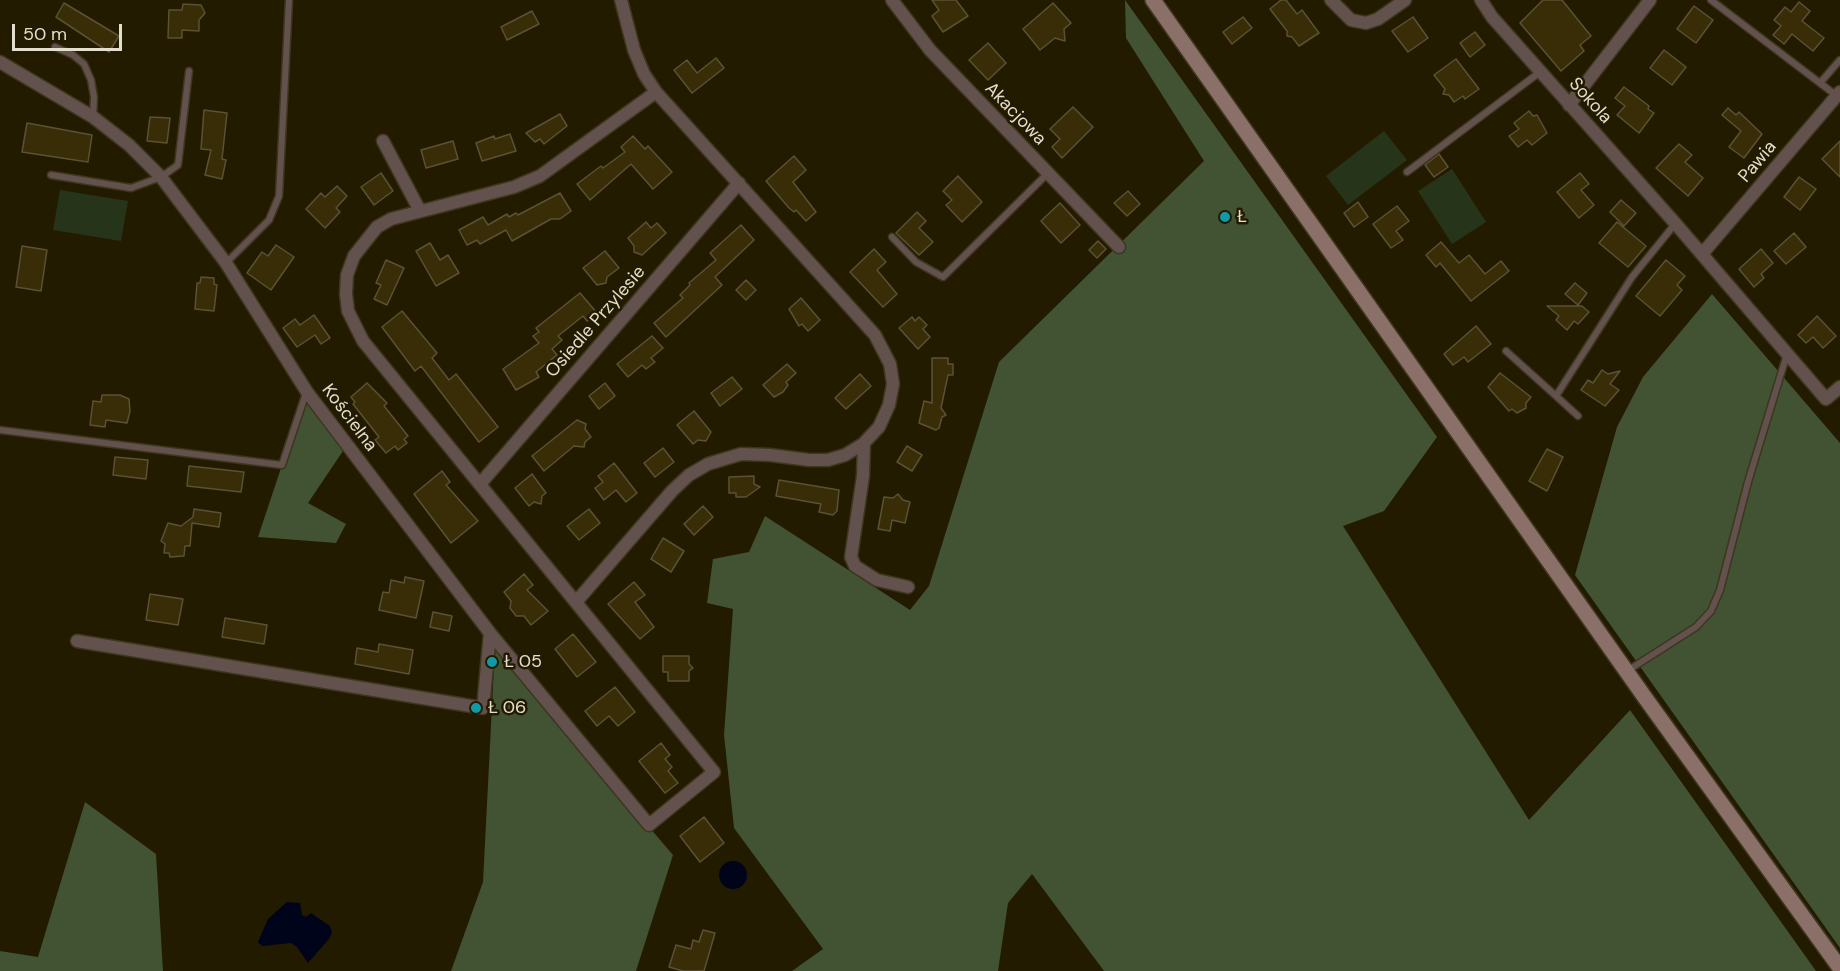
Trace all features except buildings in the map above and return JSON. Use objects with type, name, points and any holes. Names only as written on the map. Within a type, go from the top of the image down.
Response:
[{"type":"main road","points":[[1153,0],[1627,671],[1840,968]]},
{"type":"street","points":[[621,0],[634,50],[644,74],[657,92],[874,335],[890,364],[893,384],[889,405],[879,427],[864,443],[845,455],[828,460],[749,453],[708,464],[689,475],[672,491],[576,602],[363,341],[348,311],[347,275],[363,240],[377,227],[391,219],[514,187],[540,176],[657,92]]},
{"type":"street","name":"Akacjowa","points":[[892,0],[930,50],[1119,247]]},
{"type":"street","points":[[1331,0],[1351,20],[1365,23],[1378,19],[1405,0]]},
{"type":"street","name":"Sokola","points":[[1481,0],[1492,17],[1675,223],[1826,399],[1840,387]]},
{"type":"street","points":[[1569,105],[1650,0]]},
{"type":"street","name":"Kościelna","points":[[0,63],[93,117],[129,145],[161,177],[226,263],[307,392],[490,633],[649,825],[714,772],[576,602]]},
{"type":"street","name":"Pawia","points":[[1702,254],[1839,94]]},
{"type":"street","points":[[382,141],[420,211]]},
{"type":"street","name":"Osiedle Przylesie","points":[[480,484],[739,183]]},
{"type":"street","points":[[864,443],[863,476],[851,557],[855,566],[877,580],[908,587]]},
{"type":"street","points":[[76,641],[483,708],[490,633]]},
{"type":"lane","points":[[226,263],[269,220],[279,196],[288,0]]},
{"type":"lane","points":[[1711,0],[1839,94]]},
{"type":"lane","points":[[55,47],[73,55],[84,64],[93,88],[93,117]]},
{"type":"lane","points":[[1820,82],[1840,60]]},
{"type":"lane","points":[[51,175],[131,188],[161,177],[178,165],[189,71]]},
{"type":"lane","points":[[1407,172],[1540,72]]},
{"type":"lane","points":[[892,237],[916,262],[944,277],[1047,174]]},
{"type":"lane","points":[[1556,396],[1632,277],[1675,223]]},
{"type":"lane","points":[[1506,351],[1578,416]]},
{"type":"lane","points":[[1627,671],[1696,627],[1711,611],[1720,590],[1748,482],[1787,354]]},
{"type":"lane","points":[[0,430],[282,465],[307,392]]},
{"type":"green space","points":[[1125,0],[1437,437],[1384,511],[1343,526],[1529,820],[1630,710],[1816,971],[1104,971],[1032,874],[1008,903],[998,971],[792,971],[823,949],[734,828],[724,735],[733,609],[707,603],[713,559],[749,552],[765,516],[910,610],[929,586],[999,362],[1204,161],[1126,38]]},
{"type":"green space","points":[[1384,131],[1407,160],[1348,205],[1326,176]]},
{"type":"green space","points":[[1452,169],[1486,222],[1452,244],[1418,191]]},
{"type":"green space","points":[[60,190],[128,201],[121,241],[53,230]]},
{"type":"green space","points":[[1712,294],[1840,443],[1840,948],[1575,575],[1617,427],[1643,377]]},
{"type":"green space","points":[[304,399],[345,448],[308,503],[346,524],[336,543],[258,537]]},
{"type":"green space","points":[[495,647],[673,855],[636,971],[451,971],[483,882]]},
{"type":"green space","points":[[85,802],[156,854],[163,971],[0,971],[0,951],[38,957]]},
{"type":"water","points":[[733,861],[743,865],[747,875],[743,885],[733,889],[723,885],[719,875],[723,865]]},
{"type":"water","points":[[287,902],[300,903],[302,915],[306,917],[311,913],[330,926],[332,932],[329,939],[308,963],[297,947],[291,943],[262,946],[258,942],[268,919]]},
{"type":"place","name":"Ł","points":[[1225,217]]},
{"type":"place","name":"Ł 05","points":[[492,662]]},
{"type":"place","name":"Ł 06","points":[[476,708]]}]
